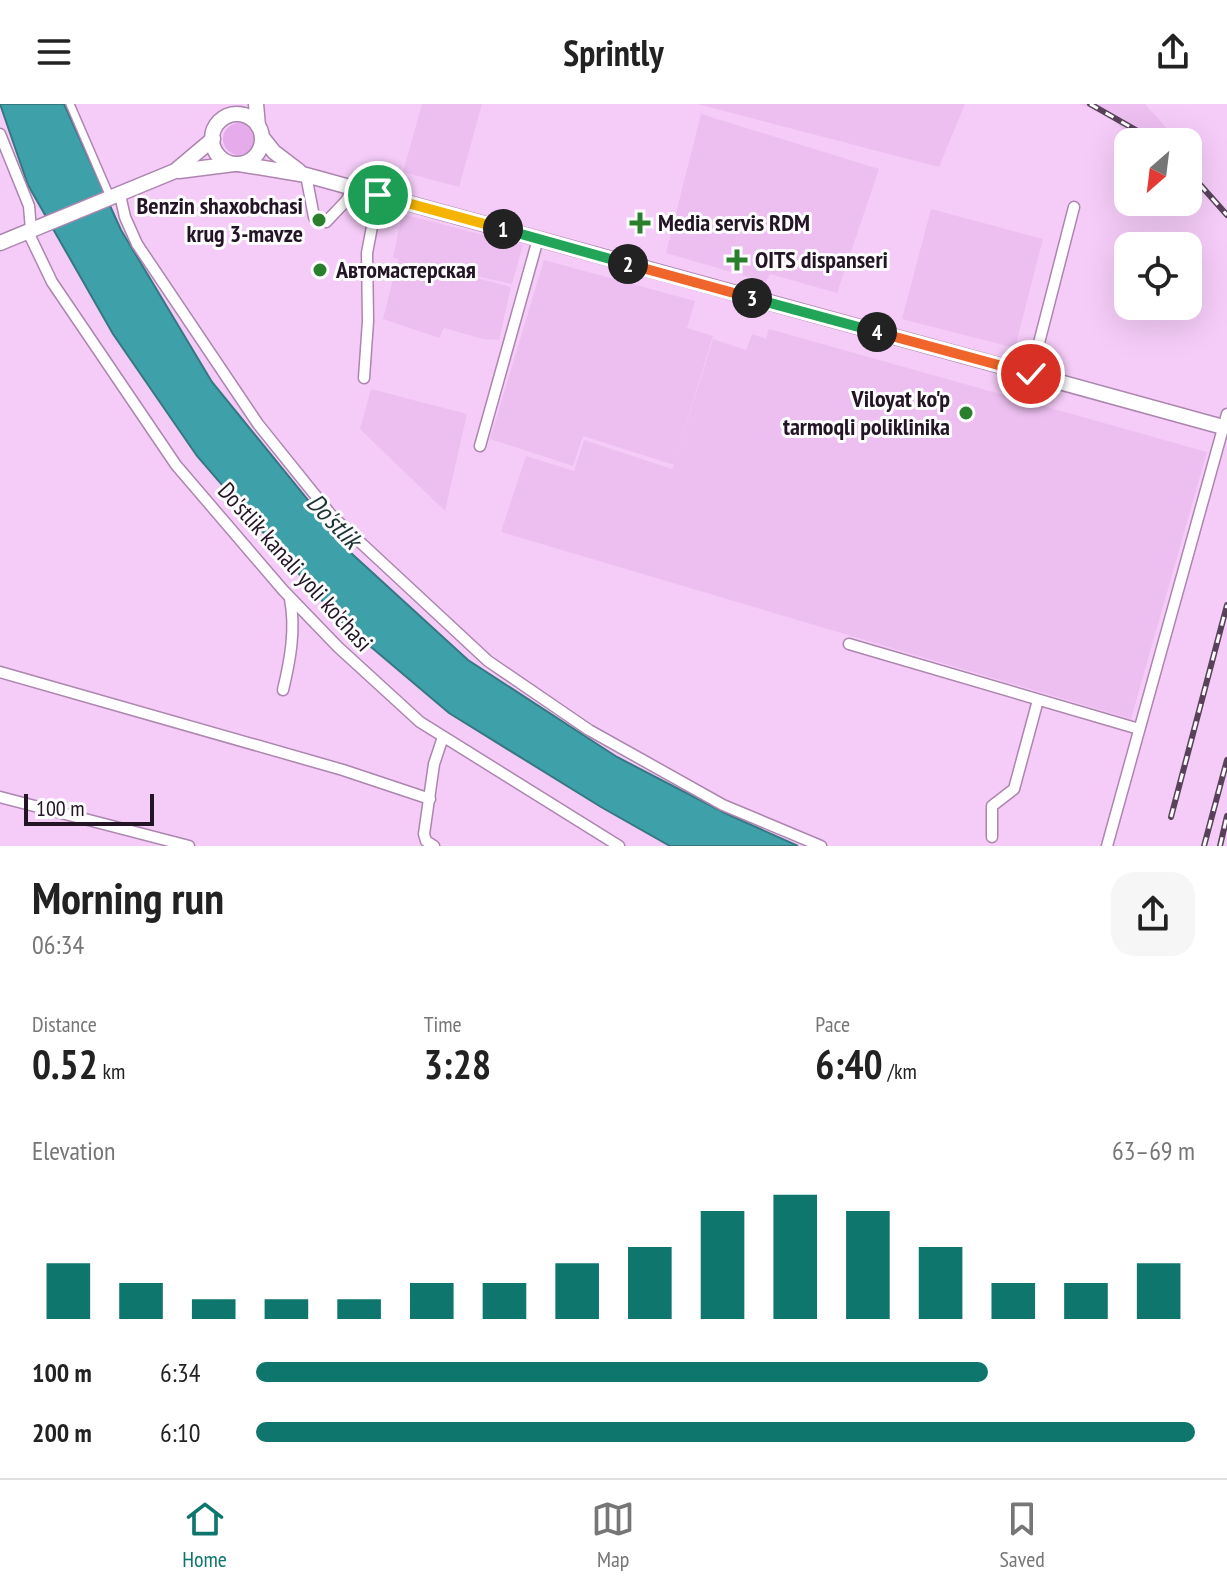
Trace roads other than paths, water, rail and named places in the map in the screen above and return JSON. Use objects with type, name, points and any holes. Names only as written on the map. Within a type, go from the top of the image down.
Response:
[{"type":"main road","points":[[0,243],[175,171],[213,139],[228,104]]},
{"type":"main road","points":[[175,171],[237,164],[254,158],[259,152],[260,131],[256,104]]},
{"type":"main road","points":[[219,123],[226,117],[244,115],[284,161],[306,175]]},
{"type":"main road","points":[[213,139],[219,156],[237,164],[306,175],[1031,374],[1225,420]]},
{"type":"street","points":[[70,104],[137,244],[258,424],[332,516],[488,661],[589,730],[723,805],[821,846]]},
{"type":"street","name":"Do'stlik kanali yoli ko'chasi","points":[[0,134],[29,206],[33,229],[52,282],[176,465],[290,597],[338,647],[420,722],[619,846]]},
{"type":"street","points":[[306,175],[314,217]]},
{"type":"street","points":[[326,222],[346,201],[353,188]]},
{"type":"street","points":[[364,378],[368,321],[367,253],[378,195]]},
{"type":"street","points":[[1031,374],[1074,207]]},
{"type":"street","points":[[480,446],[538,239]]},
{"type":"street","points":[[1107,846],[1225,420]]},
{"type":"street","points":[[283,690],[289,665],[293,616],[290,597]]},
{"type":"street","points":[[849,644],[1139,729]]},
{"type":"street","points":[[0,672],[343,770],[430,799]]},
{"type":"street","points":[[992,837],[992,806],[1014,789],[1038,700]]},
{"type":"street","points":[[434,846],[426,841],[424,834],[434,764],[443,737]]},
{"type":"street","points":[[0,797],[189,846]]},
{"type":"railway","points":[[1090,104],[1132,128]]},
{"type":"railway","points":[[1202,187],[1227,215]]},
{"type":"railway","points":[[1171,817],[1227,605]]},
{"type":"railway","points":[[1204,846],[1227,760]]},
{"type":"railway","points":[[1220,846],[1227,816]]},
{"type":"place","name":"Benzin shaxobchasi krug 3-mavze","points":[[319,220]]},
{"type":"place","name":"Media servis RDM","points":[[640,223]]},
{"type":"place","name":"OITS dispanseri","points":[[737,260]]},
{"type":"place","name":"Автомастерская","points":[[320,270]]},
{"type":"place","name":"Viloyat ko'p tarmoqli poliklinika","points":[[966,413]]},
{"type":"water label","name":"Do'stlik","points":[[334,521]]}]
